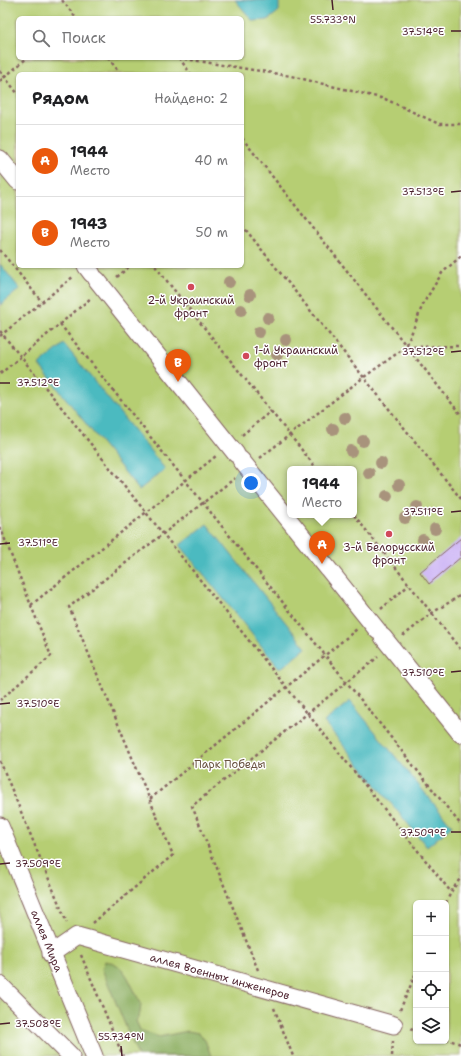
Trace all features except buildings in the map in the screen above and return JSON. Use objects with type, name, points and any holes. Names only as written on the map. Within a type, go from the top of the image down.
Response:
[{"type":"street","points":[[0,159],[16,179]]},
{"type":"street","points":[[91,277],[287,517]]},
{"type":"street","points":[[288,518],[461,734]]},
{"type":"street","name":"аллея Мира","points":[[0,826],[51,954],[94,1056]]},
{"type":"street","points":[[51,954],[75,937]]},
{"type":"street","name":"аллея Военных инженеров","points":[[75,937],[266,988],[394,1025]]},
{"type":"street","points":[[0,985],[71,1056]]},
{"type":"path","points":[[62,0],[74,16]]},
{"type":"path","points":[[0,80],[25,60]]},
{"type":"path","points":[[110,60],[119,72]]},
{"type":"path","points":[[180,60],[190,72]]},
{"type":"path","points":[[191,60],[284,75],[315,82],[385,99],[439,124],[461,124]]},
{"type":"path","points":[[0,71],[16,92]]},
{"type":"path","points":[[244,141],[461,415]]},
{"type":"path","points":[[244,227],[461,499]]},
{"type":"path","points":[[0,250],[42,302]]},
{"type":"path","points":[[31,605],[185,481],[290,435],[364,377],[406,347],[423,304],[442,273],[461,256]]},
{"type":"path","points":[[1,335],[42,302],[91,277],[123,268]]},
{"type":"path","points":[[157,268],[315,466]]},
{"type":"path","points":[[0,374],[60,324],[91,277]]},
{"type":"path","points":[[60,324],[461,825]]},
{"type":"path","points":[[0,331],[1,335],[21,357],[451,892]]},
{"type":"path","points":[[406,347],[461,346]]},
{"type":"path","points":[[75,937],[173,854],[69,607],[203,503],[239,457],[271,411]]},
{"type":"path","points":[[356,518],[461,650]]},
{"type":"path","points":[[0,527],[51,656],[0,700]]},
{"type":"path","points":[[293,1056],[192,806],[347,682],[380,634],[409,585]]},
{"type":"path","points":[[150,800],[325,656],[432,613],[461,595]]},
{"type":"path","points":[[0,761],[75,937],[123,1056]]},
{"type":"path","points":[[447,900],[461,877]]},
{"type":"path","points":[[449,1040],[461,1044]]},
{"type":"green space","name":"Парк Победы","points":[[0,0],[461,0],[461,1056],[0,1056]]},
{"type":"green space","points":[[105,961],[119,966],[130,981],[141,1003],[140,1013],[136,1021],[140,1030],[159,1037],[188,1031],[198,1033],[205,1040],[211,1056],[138,1056],[102,969]]},
{"type":"water","points":[[235,0],[279,0],[279,11],[268,20],[253,21]]},
{"type":"water","points":[[0,264],[20,289],[0,305]]},
{"type":"water","points":[[64,344],[165,469],[139,490],[39,365]]},
{"type":"water","points":[[207,524],[306,648],[280,669],[180,545]]},
{"type":"water","points":[[350,701],[452,826],[427,847],[324,722]]},
{"type":"place","name":"2-й Украинский фронт","points":[[191,287]]},
{"type":"place","name":"1-й Украинский фронт","points":[[246,356]]},
{"type":"place","name":"1943","points":[[178,382]]},
{"type":"place","name":"3-й Белорусский фронт","points":[[389,534]]},
{"type":"place","name":"1944","points":[[322,564]]}]
